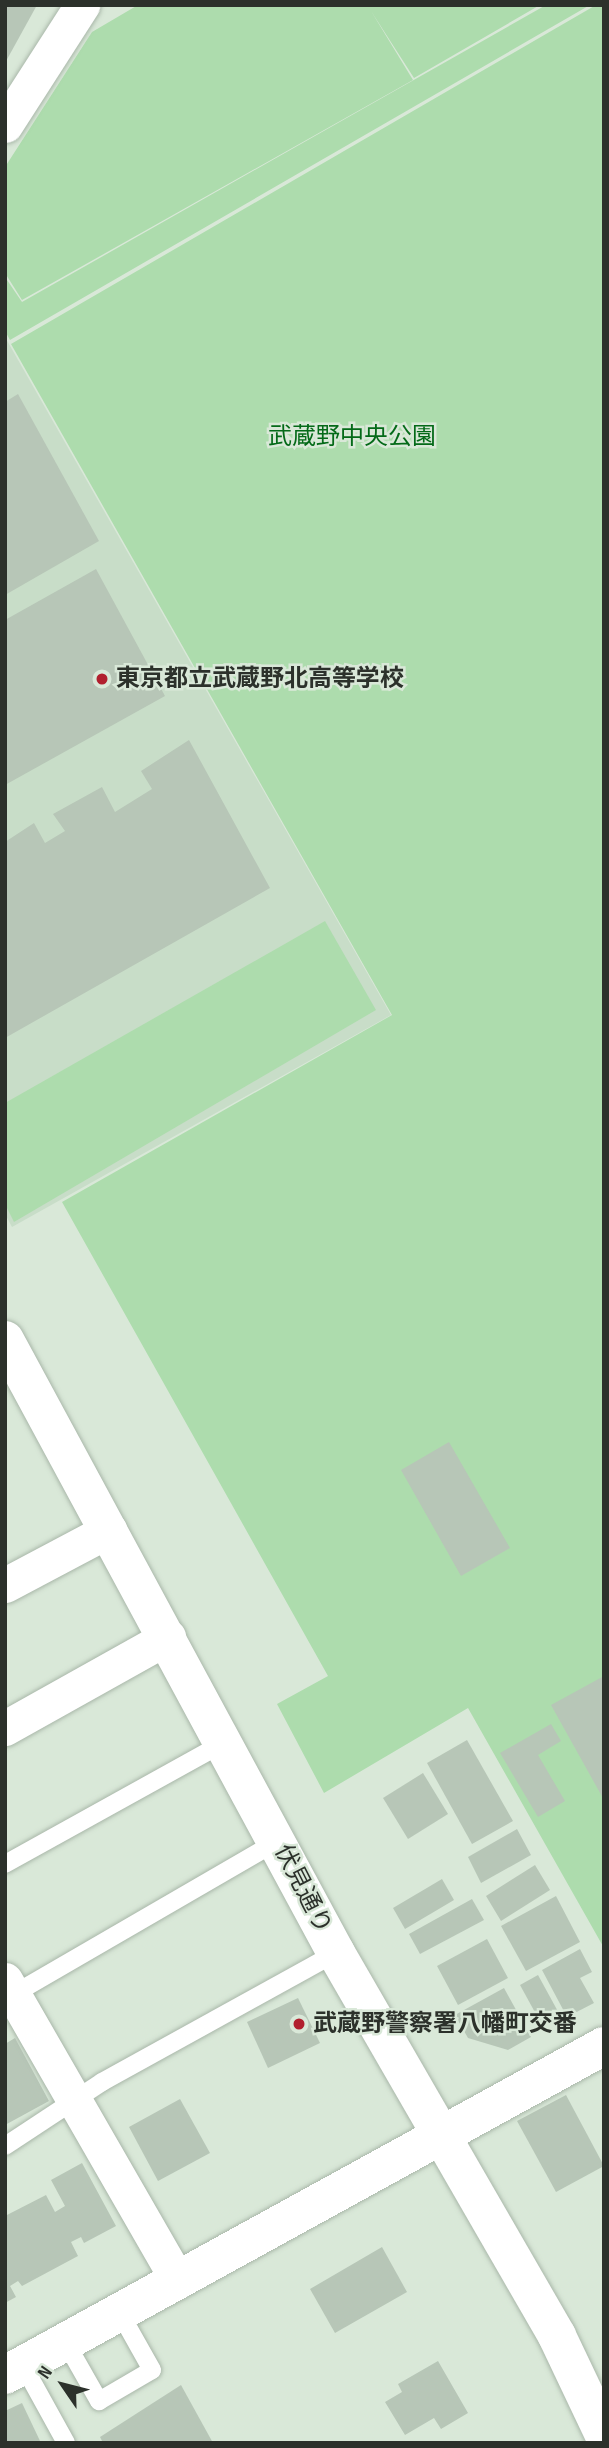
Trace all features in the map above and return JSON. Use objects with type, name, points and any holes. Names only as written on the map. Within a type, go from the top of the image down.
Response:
[{"type":"street","points":[[5,125],[82,5]]},
{"type":"street","name":"伏見通り","points":[[5,1340],[225,1742],[336,1953],[438,2136],[557,2336],[604,2435]]},
{"type":"street","points":[[5,1585],[109,1530]]},
{"type":"street","points":[[5,1728],[168,1637]]},
{"type":"street","points":[[8,1991],[79,2102],[178,2281]]},
{"type":"street","points":[[14,2370],[604,2046]]},
{"type":"lane","points":[[5,1864],[225,1742]]},
{"type":"lane","points":[[8,1991],[278,1841]]},
{"type":"lane","points":[[5,2146],[79,2102],[102,2082],[336,1953]]},
{"type":"lane","points":[[66,2343],[99,2401],[152,2370],[120,2313]]},
{"type":"lane","points":[[14,2370],[66,2443]]},
{"type":"shaded area","name":"東京都立武蔵野北高等学校","points":[[5,337],[391,1015],[12,1227],[5,1214]]},
{"type":"green space","points":[[138,5],[540,5],[414,78],[371,11],[413,80],[22,300],[5,273],[5,167],[92,32]]},
{"type":"green space","points":[[546,5],[590,5],[10,340],[5,331],[5,277],[22,302]]},
{"type":"green space","name":"武蔵野中央公園","points":[[596,5],[604,5],[604,1948],[468,1708],[324,1793],[277,1704],[328,1676],[62,1202],[392,1015],[11,344]]},
{"type":"green space","points":[[325,921],[376,1010],[14,1222],[5,1204],[5,1103]]},
{"type":"building","points":[[5,5],[37,5],[5,63]]},
{"type":"building","points":[[18,394],[99,541],[5,595],[5,402]]},
{"type":"building","points":[[96,569],[165,696],[5,785],[5,620]]},
{"type":"building","points":[[189,740],[270,888],[5,1038],[5,842],[34,823],[45,843],[65,831],[53,814],[102,787],[115,812],[152,789],[141,771]]},
{"type":"building","points":[[449,1442],[510,1548],[461,1576],[401,1470]]},
{"type":"building","points":[[604,1676],[604,1800],[551,1705]]},
{"type":"building","points":[[551,1724],[561,1741],[538,1755],[565,1801],[538,1817],[500,1753]]},
{"type":"building","points":[[467,1740],[513,1821],[472,1844],[427,1763]]},
{"type":"building","points":[[423,1773],[448,1814],[408,1839],[383,1798]]},
{"type":"building","points":[[517,1829],[531,1855],[481,1883],[468,1857]]},
{"type":"building","points":[[535,1865],[550,1890],[501,1921],[486,1896]]},
{"type":"building","points":[[442,1879],[454,1900],[405,1929],[393,1908]]},
{"type":"building","points":[[556,1896],[580,1942],[526,1971],[501,1926]]},
{"type":"building","points":[[472,1899],[484,1920],[420,1954],[409,1934]]},
{"type":"building","points":[[487,1939],[508,1978],[458,2005],[437,1966]]},
{"type":"building","points":[[580,1949],[592,1972],[580,1978],[594,2003],[567,2017],[542,1970]]},
{"type":"building","points":[[538,1975],[561,2017],[543,2027],[520,1985]]},
{"type":"building","points":[[504,1988],[531,2037],[508,2050],[468,2038],[455,2015]]},
{"type":"building","points":[[298,1998],[320,2043],[268,2068],[247,2022]]},
{"type":"building","points":[[15,2038],[49,2101],[5,2125],[5,2044]]},
{"type":"building","points":[[566,2095],[604,2166],[556,2192],[517,2121]]},
{"type":"building","points":[[180,2099],[210,2153],[158,2181],[129,2127]]},
{"type":"building","points":[[82,2163],[116,2226],[84,2243],[81,2237],[71,2242],[78,2256],[22,2286],[18,2281],[10,2286],[16,2297],[5,2303],[5,2216],[46,2195],[55,2212],[65,2206],[51,2180]]},
{"type":"building","points":[[382,2247],[407,2292],[335,2333],[310,2289]]},
{"type":"building","points":[[438,2361],[468,2413],[441,2429],[434,2418],[405,2435],[385,2402],[402,2392],[398,2384]]},
{"type":"building","points":[[181,2385],[213,2443],[103,2443],[100,2437]]},
{"type":"building","points":[[22,2403],[41,2443],[5,2443],[5,2411]]},
{"type":"place","name":"東京都立武蔵野北高等学校","points":[[102,679]]},
{"type":"place","name":"武蔵野警察署八幡町交番","points":[[299,2024]]}]
